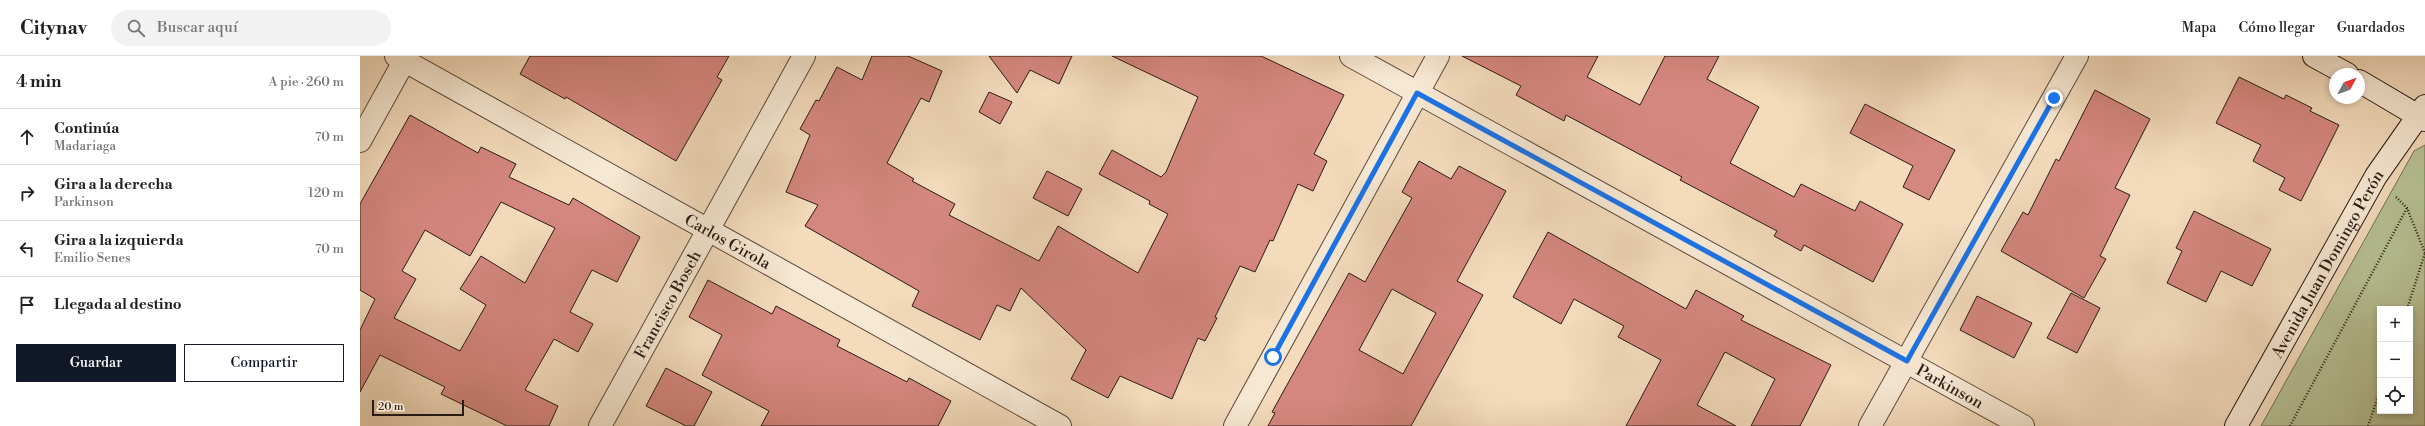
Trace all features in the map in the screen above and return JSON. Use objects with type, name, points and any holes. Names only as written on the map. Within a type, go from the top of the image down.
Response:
[{"type":"street","name":"Francisco Bosch","points":[[600,426],[804,56]]},
{"type":"street","name":"Parkinson","points":[[1351,56],[2023,426]]},
{"type":"street","points":[[1236,426],[1438,56]]},
{"type":"street","points":[[1870,426],[2077,56]]},
{"type":"street","points":[[2314,56],[2336,68]]},
{"type":"street","name":"Carlos Girola","points":[[403,58],[1060,426]]},
{"type":"street","points":[[360,141],[403,58]]},
{"type":"street","points":[[2365,84],[2423,114]]},
{"type":"street","name":"Avenida Juan Domingo Perón","points":[[2236,426],[2376,176],[2423,114]]},
{"type":"path","points":[[2376,176],[2407,208],[2425,253],[2408,306]]},
{"type":"path","points":[[2290,426],[2407,208]]},
{"type":"path","points":[[2368,426],[2377,400]]},
{"type":"green space","points":[[2425,145],[2425,426],[2261,426],[2414,151]]},
{"type":"building","points":[[530,56],[729,56],[717,77],[722,80],[676,161],[566,97],[565,99],[520,74]]},
{"type":"building","points":[[872,56],[908,56],[942,71],[929,102],[921,98],[887,163],[914,179],[912,181],[955,204],[949,215],[1039,261],[1058,226],[1138,273],[1168,214],[1149,204],[1150,201],[1099,174],[1112,150],[1161,177],[1166,172],[1198,97],[1112,56],[1261,56],[1344,95],[1314,154],[1327,161],[1313,191],[1298,184],[1273,241],[1270,240],[1255,272],[1240,266],[1205,341],[1198,338],[1172,399],[1120,376],[1108,398],[1071,379],[1086,350],[1021,288],[1010,311],[997,305],[980,340],[912,306],[919,291],[805,226],[818,205],[786,192],[810,135],[800,129],[816,100],[819,101],[837,67],[862,80]]},
{"type":"building","points":[[989,56],[1072,56],[1059,84],[1030,70],[1017,93]]},
{"type":"building","points":[[1462,56],[1598,56],[1587,77],[1640,105],[1665,56],[1719,56],[1707,79],[1759,107],[1730,163],[1794,197],[1801,184],[1855,211],[1860,201],[1903,224],[1873,282],[1804,245],[1801,251],[1774,236],[1777,231],[1680,180],[1682,177],[1566,115],[1564,121],[1516,95],[1521,86]]},
{"type":"building","points":[[2239,77],[2284,99],[2286,95],[2312,108],[2310,111],[2339,125],[2301,201],[2279,190],[2285,178],[2253,161],[2261,145],[2216,123]]},
{"type":"building","points":[[2095,90],[2150,119],[2115,188],[2130,195],[2100,256],[2106,259],[2084,298],[2001,251],[2023,212],[2028,215],[2056,159],[2059,161]]},
{"type":"building","points":[[989,92],[1012,102],[1000,124],[979,112]]},
{"type":"building","points":[[1865,104],[1955,150],[1929,200],[1903,187],[1913,166],[1850,133]]},
{"type":"building","points":[[410,115],[478,153],[481,147],[516,164],[509,177],[569,205],[573,198],[640,237],[617,282],[592,270],[570,312],[593,324],[578,352],[554,339],[525,390],[558,406],[549,426],[507,426],[441,394],[445,387],[380,355],[360,392],[360,330],[375,299],[360,290],[360,204]],"holes":[[[501,202],[555,228],[525,283],[481,256],[460,289],[486,305],[460,351],[394,318],[416,279],[402,271],[425,230],[470,256]]]},
{"type":"building","points":[[1419,161],[1451,179],[1459,166],[1506,191],[1457,281],[1483,295],[1411,426],[1268,426],[1275,413],[1272,412],[1349,273],[1365,282],[1412,198],[1402,192]],"holes":[[[1392,289],[1436,313],[1403,374],[1359,350]]]},
{"type":"building","points":[[1047,171],[1082,189],[1068,216],[1033,198]]},
{"type":"building","points":[[2194,211],[2271,249],[2252,286],[2221,271],[2206,302],[2167,283],[2182,251],[2176,248]]},
{"type":"building","points":[[1548,232],[1686,309],[1696,290],[1744,316],[1741,320],[1831,365],[1800,426],[1751,426],[1775,379],[1725,352],[1697,405],[1736,426],[1626,426],[1661,360],[1618,337],[1624,326],[1574,299],[1561,324],[1513,297]]},
{"type":"building","points":[[708,280],[772,314],[776,306],[840,340],[837,346],[907,382],[909,378],[951,401],[938,426],[761,426],[769,411],[702,375],[722,335],[689,317]]},
{"type":"building","points":[[2071,293],[2100,308],[2077,353],[2047,338]]},
{"type":"building","points":[[1977,296],[2032,323],[2014,358],[1960,330]]},
{"type":"building","points":[[666,368],[712,392],[694,426],[686,426],[646,406]]},
{"type":"route","points":[[1273,357],[1417,93],[1907,361],[2054,98]]}]
